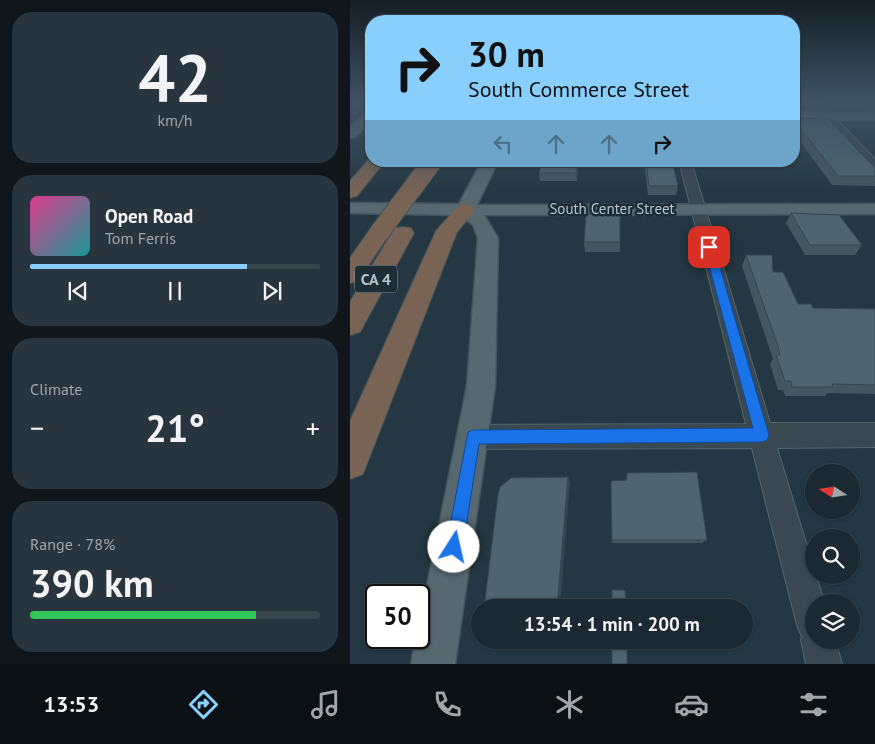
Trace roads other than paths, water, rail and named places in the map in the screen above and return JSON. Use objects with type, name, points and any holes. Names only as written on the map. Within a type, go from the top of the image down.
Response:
[{"type":"highway","points":[[350,179],[365,164]]},
{"type":"highway","points":[[350,192],[372,167]]},
{"type":"highway","name":"CA 4","points":[[350,326],[391,233],[431,167]]},
{"type":"highway","points":[[350,462],[447,231],[465,210]]},
{"type":"highway","name":"CA 4","points":[[350,275],[391,233]]},
{"type":"main road","points":[[433,664],[481,386],[488,238],[478,218],[465,210],[487,167]]},
{"type":"main road","name":"South Center Street","points":[[350,208],[442,208],[465,210],[875,209]]},
{"type":"street","points":[[841,131],[875,166]]},
{"type":"street","points":[[687,167],[806,594]]},
{"type":"street","points":[[473,437],[875,435]]},
{"type":"street","points":[[820,649],[824,664]]}]
